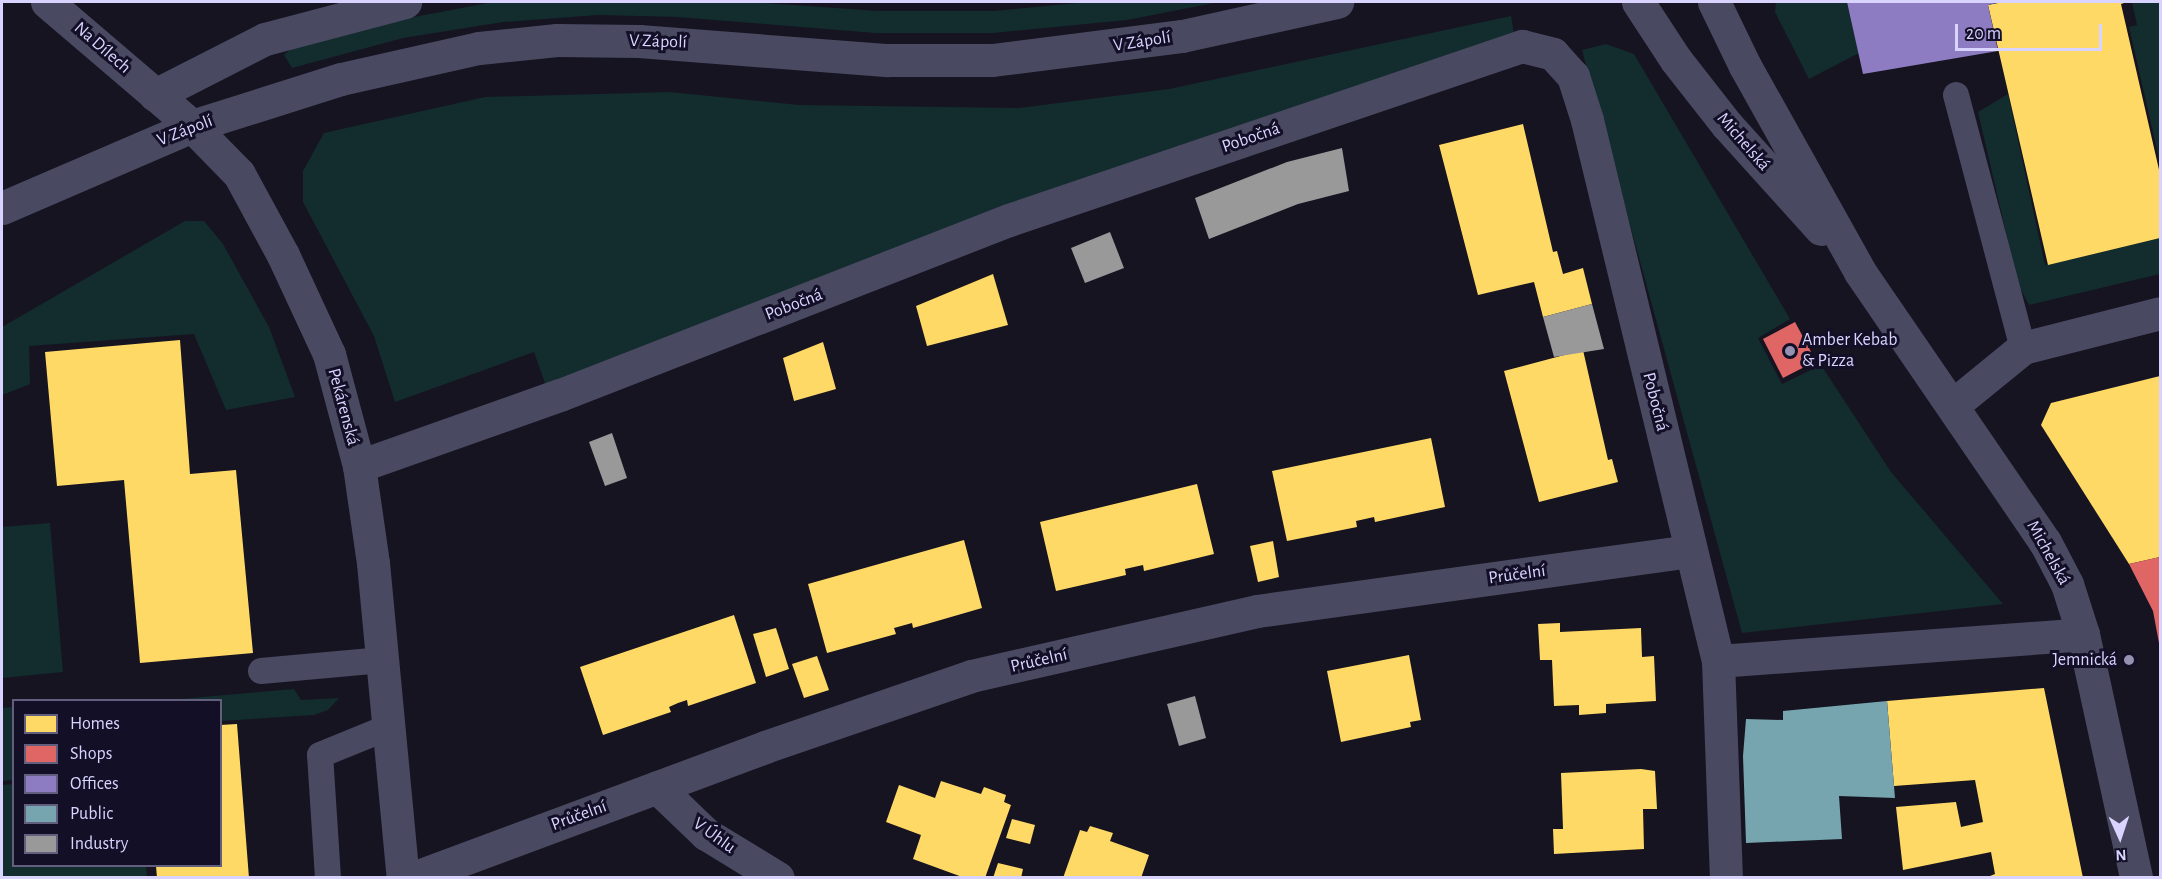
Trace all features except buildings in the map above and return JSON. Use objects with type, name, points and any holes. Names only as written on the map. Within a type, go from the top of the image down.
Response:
[{"type":"street","name":"Na Dílech","points":[[47,2],[192,126]]},
{"type":"street","points":[[155,95],[265,39],[405,2]]},
{"type":"street","name":"V Zápolí","points":[[2,208],[192,126],[341,78],[479,48],[557,40],[639,41],[888,60],[992,60],[1182,36],[1337,2]]},
{"type":"street","name":"Michelská","points":[[1638,2],[1676,60],[1727,125],[1860,273]]},
{"type":"street","name":"Michelská","points":[[1714,2],[1745,66],[1860,273],[1953,405],[2045,542],[2067,584],[2083,634],[2136,878]]},
{"type":"street","name":"Pobočná","points":[[359,466],[582,386],[1010,220],[1522,46],[1553,54],[1573,76],[1718,661],[1726,878]]},
{"type":"street","name":"Pekárenská","points":[[192,126],[239,174],[284,255],[329,354],[359,466],[383,660],[403,878]]},
{"type":"street","points":[[1953,405],[2023,348],[2160,313]]},
{"type":"street","name":"Průčelní","points":[[414,878],[657,787],[971,676],[1257,611],[1691,551]]},
{"type":"street","points":[[1718,661],[2083,634]]},
{"type":"street","name":"V Úhlu","points":[[657,787],[706,834],[778,878]]},
{"type":"lane","points":[[1956,95],[2023,348]]},
{"type":"lane","points":[[261,671],[383,660]]},
{"type":"lane","points":[[327,878],[320,755],[389,727]]},
{"type":"green space","points":[[493,2],[750,2],[878,11],[993,11],[1088,2],[1219,2],[1127,20],[993,33],[875,33],[678,17],[598,15],[503,22],[403,38],[292,68],[284,55],[295,45],[356,28]]},
{"type":"green space","points":[[1776,2],[1847,2],[1859,53],[1809,79],[1775,12]]},
{"type":"green space","points":[[2132,2],[2160,2],[2160,163],[2129,27],[2137,25]]},
{"type":"green space","points":[[1511,16],[1514,34],[546,386],[534,352],[395,402],[374,336],[303,202],[303,171],[324,133],[485,97],[670,92],[799,105],[1019,108],[1169,89]]},
{"type":"green space","points":[[1606,44],[1634,54],[1790,319],[1758,338],[1782,384],[1821,365],[1891,472],[2003,604],[1742,633],[1582,50]]},
{"type":"green space","points":[[2008,94],[2045,265],[2160,238],[2160,274],[2029,305],[2018,284],[1978,112]]},
{"type":"green space","points":[[185,221],[204,221],[223,244],[269,327],[295,397],[226,410],[194,334],[29,346],[30,384],[2,395],[2,327]]},
{"type":"green space","points":[[50,523],[63,672],[2,678],[2,527]]},
{"type":"green space","points":[[294,689],[301,700],[339,698],[328,710],[314,715],[222,721],[222,699],[180,699]]},
{"type":"green space","points":[[12,707],[12,780],[2,781],[2,708]]},
{"type":"green space","points":[[12,784],[12,867],[146,867],[147,877],[2,877],[2,785]]},
{"type":"place","name":"Amber Kebab & Pizza","points":[[1790,351]]},
{"type":"place","name":"Jemnická","points":[[2129,660]]}]
